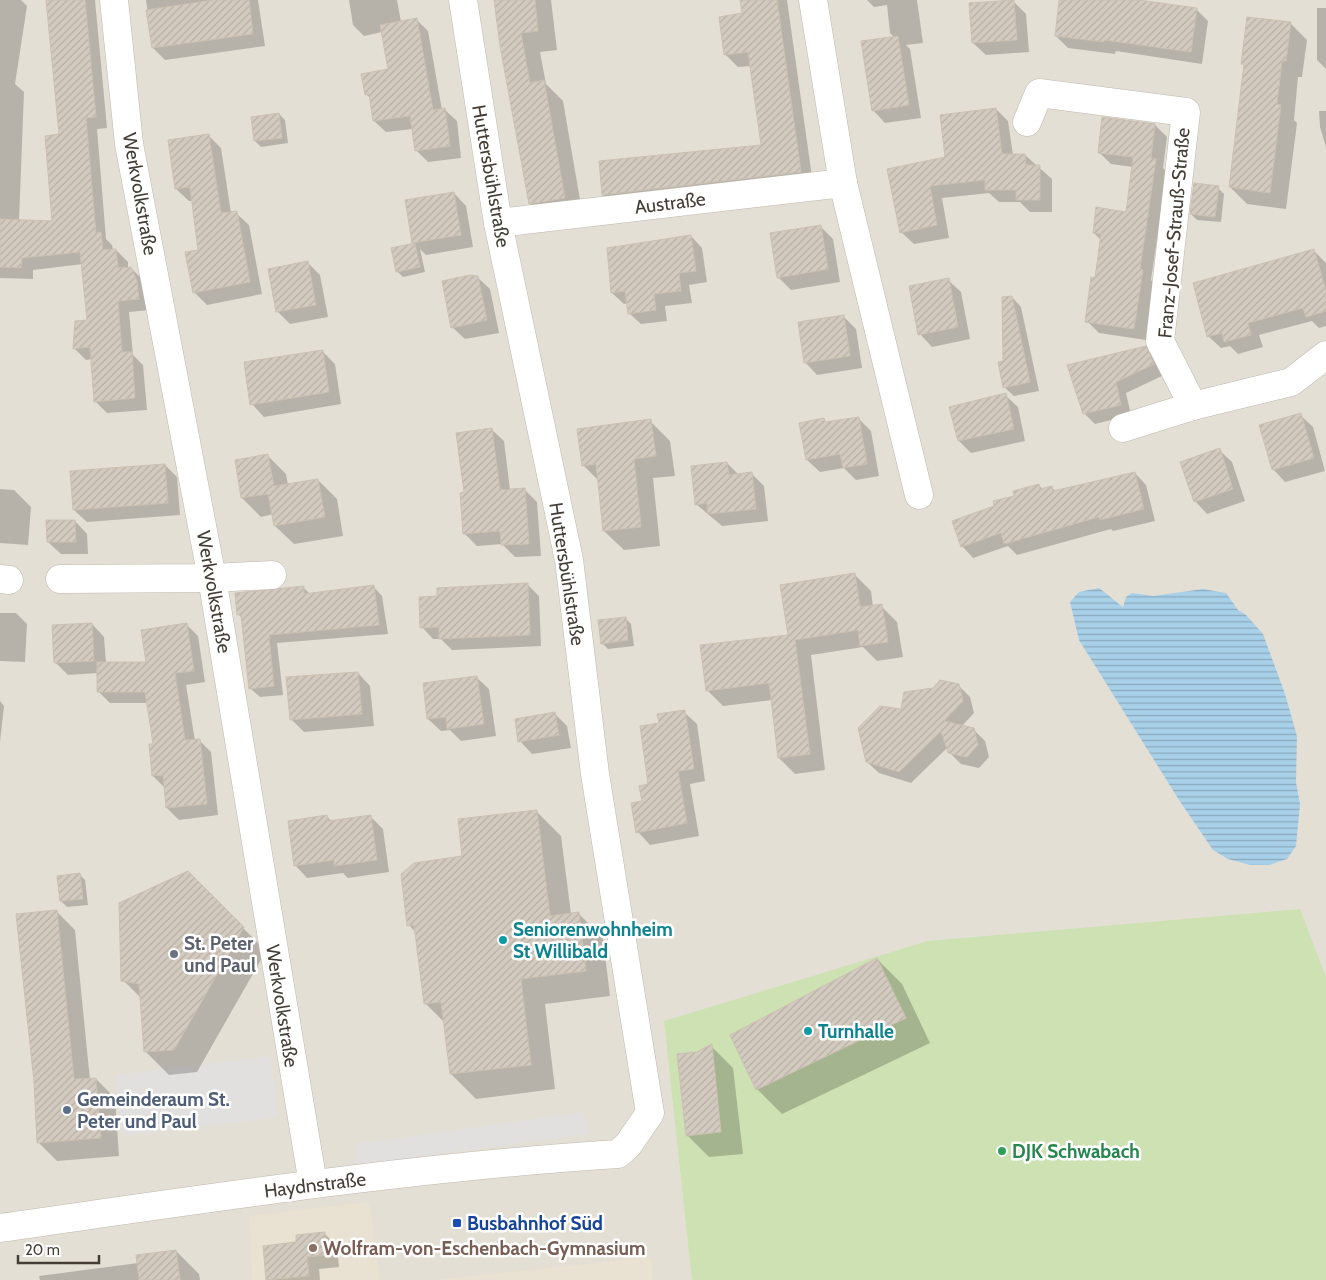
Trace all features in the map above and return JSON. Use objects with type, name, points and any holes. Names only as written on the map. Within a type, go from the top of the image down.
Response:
[{"type":"street","name":"Werkvolkstraße","points":[[114,0],[129,144],[212,578],[313,1184]]},
{"type":"street","name":"Huttersbühlstraße","points":[[463,0],[498,223],[568,560],[595,774],[650,1114],[628,1145]]},
{"type":"street","points":[[813,0],[842,183],[919,495]]},
{"type":"street","name":"Franz-Josef-Strauß-Straße","points":[[1027,122],[1039,93],[1186,112],[1160,341],[1193,406]]},
{"type":"street","name":"Austraße","points":[[498,223],[842,183]]},
{"type":"street","points":[[1124,428],[1193,406],[1291,382],[1326,355]]},
{"type":"street","points":[[60,579],[212,578],[272,575]]},
{"type":"street","name":"Haydnstraße","points":[[0,1228],[313,1184],[506,1161],[618,1154],[628,1145]]},
{"type":"shaded area","points":[[0,0],[1326,0],[1326,1280],[0,1280]]},
{"type":"shaded area","points":[[270,1056],[278,1117],[123,1136],[115,1075]]},
{"type":"shaded area","points":[[583,1112],[589,1134],[357,1165],[355,1144]]},
{"type":"shaded area","name":"Wolfram-von-Eschenbach-Gymnasium","points":[[369,1202],[380,1280],[252,1280],[249,1216]]},
{"type":"shaded area","name":"Wolfram-von-Eschenbach-Gymnasium","points":[[651,1257],[653,1280],[435,1280]]},
{"type":"green space","name":"DJK Schwabach","points":[[1300,909],[1326,977],[1326,1280],[692,1280],[664,1021],[928,941]]},
{"type":"water","points":[[1099,588],[1123,607],[1126,597],[1132,593],[1153,596],[1203,589],[1226,593],[1238,610],[1246,615],[1263,634],[1285,694],[1297,736],[1296,782],[1300,804],[1296,846],[1287,859],[1269,865],[1250,865],[1228,859],[1213,850],[1179,800],[1079,640],[1070,602],[1079,592]]},
{"type":"building","points":[[46,0],[85,0],[96,117],[86,118],[96,233],[101,232],[103,250],[116,249],[118,268],[131,267],[137,281],[139,299],[118,301],[122,352],[132,352],[135,398],[94,402],[90,347],[73,349],[75,321],[87,320],[80,252],[22,258],[21,268],[0,267],[0,219],[52,221],[45,136],[59,134]]},
{"type":"building","points":[[213,0],[249,0],[253,34],[152,48],[146,10]]},
{"type":"building","points":[[494,0],[535,0],[538,31],[521,33],[530,83],[544,80],[565,198],[529,204],[500,46]]},
{"type":"building","points":[[740,0],[777,0],[801,172],[602,195],[599,161],[761,145],[748,52],[724,55],[719,17],[742,13]]},
{"type":"building","points":[[1014,0],[1017,40],[972,43],[969,3]]},
{"type":"building","points":[[1059,0],[1139,0],[1197,8],[1191,52],[1104,40],[1104,42],[1055,36]]},
{"type":"building","points":[[1247,17],[1291,22],[1286,61],[1282,61],[1277,104],[1281,105],[1270,193],[1229,187],[1244,64],[1241,64]]},
{"type":"building","points":[[417,18],[433,110],[445,108],[450,146],[415,151],[410,116],[373,121],[369,94],[365,95],[361,74],[388,69],[380,25]]},
{"type":"building","points":[[898,36],[909,105],[872,111],[861,41]]},
{"type":"building","points":[[996,108],[1002,154],[1025,154],[1026,165],[1040,165],[1040,200],[1016,200],[1016,190],[985,190],[985,180],[930,186],[937,225],[900,233],[887,169],[945,157],[940,115]]},
{"type":"building","points":[[279,113],[282,138],[254,141],[251,117]]},
{"type":"building","points":[[1102,117],[1155,124],[1151,158],[1156,159],[1140,269],[1143,270],[1134,329],[1085,322],[1091,277],[1095,278],[1101,234],[1093,233],[1096,207],[1126,212],[1133,157],[1098,153]]},
{"type":"building","points":[[209,134],[221,213],[237,211],[250,282],[193,293],[185,252],[198,250],[190,187],[175,189],[168,140]]},
{"type":"building","points":[[1194,183],[1219,186],[1215,217],[1190,214]]},
{"type":"building","points":[[454,192],[461,235],[412,243],[405,200]]},
{"type":"building","points":[[821,225],[828,269],[777,278],[770,233]]},
{"type":"building","points":[[691,235],[696,271],[679,273],[681,291],[654,294],[656,310],[628,314],[625,291],[611,293],[607,248]]},
{"type":"building","points":[[415,243],[420,267],[396,272],[391,248]]},
{"type":"building","points":[[1314,249],[1326,291],[1326,311],[1306,317],[1303,308],[1248,323],[1251,335],[1224,342],[1222,333],[1207,337],[1193,283]]},
{"type":"building","points":[[308,261],[316,305],[276,312],[268,269]]},
{"type":"building","points":[[470,275],[478,276],[487,320],[451,328],[442,281]]},
{"type":"building","points":[[949,278],[958,327],[918,335],[909,286]]},
{"type":"building","points":[[1012,296],[1030,382],[1003,388],[998,362],[1003,361],[1002,297]]},
{"type":"building","points":[[844,315],[850,356],[804,363],[798,322]]},
{"type":"building","points":[[1146,346],[1154,364],[1116,382],[1121,405],[1083,414],[1067,365]]},
{"type":"building","points":[[323,350],[329,392],[250,405],[244,362]]},
{"type":"building","points":[[1006,393],[1014,429],[958,441],[949,407]]},
{"type":"building","points":[[1301,413],[1314,458],[1272,470],[1259,425]]},
{"type":"building","points":[[859,417],[867,464],[843,468],[840,454],[806,460],[799,423],[824,418],[825,422]]},
{"type":"building","points":[[651,419],[656,456],[634,459],[641,527],[603,531],[596,464],[582,466],[577,429]]},
{"type":"building","points":[[492,428],[500,490],[525,488],[529,544],[501,545],[500,531],[463,534],[460,493],[464,492],[456,433]]},
{"type":"building","points":[[1220,448],[1233,489],[1194,502],[1180,462]]},
{"type":"building","points":[[268,454],[274,486],[318,479],[325,517],[274,526],[268,494],[241,498],[235,460]]},
{"type":"building","points":[[727,462],[729,475],[752,472],[756,509],[708,514],[707,503],[695,505],[691,466]]},
{"type":"building","points":[[165,464],[168,503],[73,510],[70,471]]},
{"type":"building","points":[[1135,472],[1144,509],[1100,520],[1099,517],[1004,544],[1001,533],[961,547],[952,521],[994,506],[993,501],[1014,496],[1013,491],[1039,484],[1040,489],[1052,486],[1053,491]]},
{"type":"building","points":[[46,520],[75,520],[76,542],[47,542]]},
{"type":"building","points":[[855,573],[860,607],[882,604],[888,642],[860,646],[858,630],[795,640],[810,754],[778,758],[769,683],[706,691],[700,645],[788,635],[780,585]]},
{"type":"building","points":[[528,583],[530,635],[439,639],[439,627],[420,628],[419,597],[437,596],[437,588]]},
{"type":"building","points":[[374,585],[379,625],[269,635],[274,686],[249,689],[241,615],[237,615],[235,593],[304,586],[304,594]]},
{"type":"building","points":[[626,617],[628,640],[601,644],[598,620]]},
{"type":"building","points":[[92,623],[94,661],[54,663],[52,625]]},
{"type":"building","points":[[187,623],[194,671],[175,673],[185,740],[200,739],[207,804],[166,808],[163,775],[152,776],[149,744],[153,744],[145,692],[97,692],[97,662],[146,662],[141,630]]},
{"type":"building","points":[[358,672],[362,714],[290,720],[286,677]]},
{"type":"building","points":[[477,676],[484,724],[447,729],[446,717],[427,719],[423,683]]},
{"type":"building","points":[[940,680],[959,684],[963,701],[944,721],[974,728],[978,745],[967,757],[948,753],[941,731],[899,772],[866,762],[858,728],[880,706],[901,709],[904,692],[933,688]]},
{"type":"building","points":[[685,710],[694,769],[678,771],[687,823],[636,833],[631,803],[642,801],[639,786],[648,784],[640,726],[659,723],[657,714]]},
{"type":"building","points":[[555,712],[559,735],[518,742],[515,719]]},
{"type":"building","name":"Seniorenwohnheim St Willibald","points":[[537,810],[550,916],[579,912],[586,971],[521,979],[531,1065],[450,1074],[441,1002],[424,1004],[414,925],[407,926],[401,874],[414,863],[462,856],[458,819]]},
{"type":"building","points":[[327,815],[328,821],[371,815],[377,860],[334,866],[334,860],[294,866],[288,821]]},
{"type":"building","name":"St. Peter und Paul","points":[[188,871],[244,927],[174,1050],[144,1052],[139,984],[121,981],[119,903]]},
{"type":"building","points":[[80,873],[83,899],[60,901],[57,876]]},
{"type":"building","points":[[57,910],[74,1079],[96,1078],[101,1138],[37,1143],[34,1082],[16,914]]},
{"type":"building","name":"Turnhalle","points":[[877,958],[906,1018],[756,1090],[730,1035]]},
{"type":"building","points":[[712,1044],[721,1132],[686,1136],[677,1054],[697,1052]]},
{"type":"building","points":[[325,1232],[327,1255],[307,1257],[309,1276],[266,1280],[263,1246],[296,1242],[296,1235]]},
{"type":"building","points":[[176,1250],[180,1280],[139,1280],[136,1255]]},
{"type":"place","name":"Seniorenwohnheim St Willibald","points":[[503,940]]},
{"type":"place","name":"St. Peter und Paul","points":[[174,954]]},
{"type":"place","name":"Turnhalle","points":[[808,1031]]},
{"type":"place","name":"Gemeinderaum St. Peter und Paul","points":[[67,1110]]},
{"type":"place","name":"DJK Schwabach","points":[[1002,1151]]},
{"type":"place","name":"Busbahnhof Süd","points":[[457,1223]]},
{"type":"place","name":"Wolfram-von-Eschenbach-Gymnasium","points":[[313,1248]]}]
